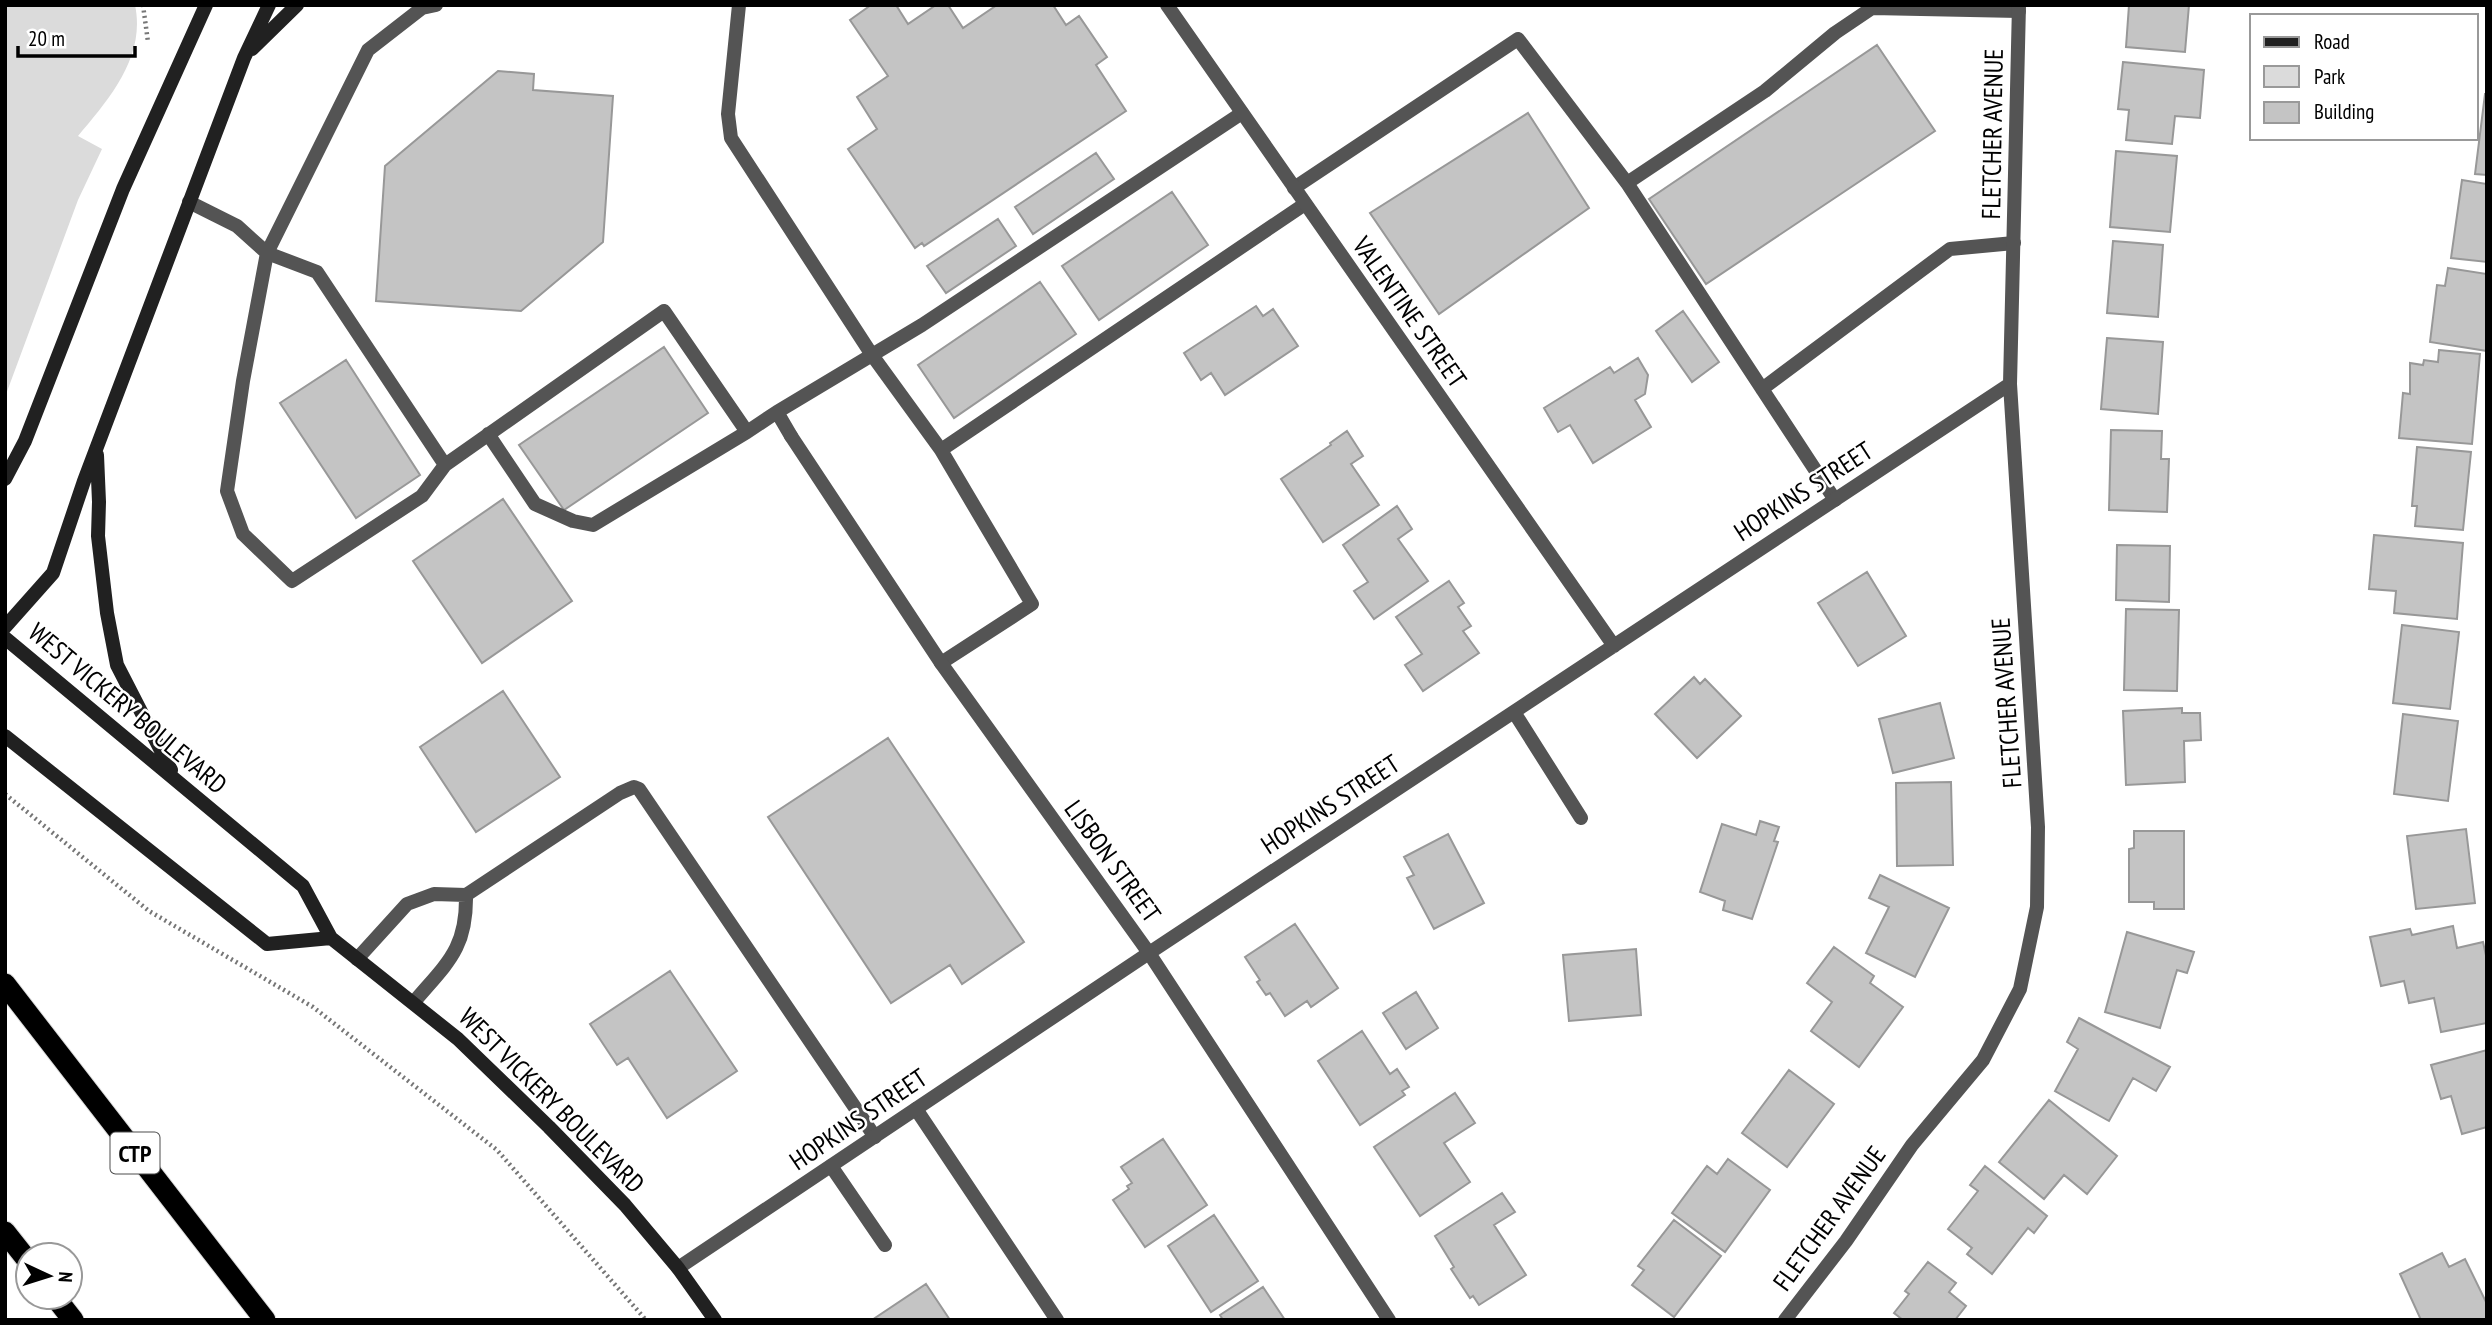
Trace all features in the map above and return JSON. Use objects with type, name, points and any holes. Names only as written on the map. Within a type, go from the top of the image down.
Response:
[{"type":"highway","name":"CTP","points":[[5,984],[265,1320]]},
{"type":"main road","points":[[5,479],[25,441],[123,189],[206,5]]},
{"type":"main road","points":[[5,627],[52,573],[244,58],[269,5]]},
{"type":"main road","points":[[244,58],[297,5]]},
{"type":"main road","points":[[97,448],[97,536],[117,665],[175,778]]},
{"type":"main road","name":"WEST VICKERY BOULEVARD","points":[[5,638],[303,886],[331,937],[458,1039],[549,1127],[625,1205],[678,1268],[715,1320]]},
{"type":"main road","points":[[5,736],[267,944],[331,937]]},
{"type":"street","points":[[436,5],[422,8],[368,50],[267,253],[243,381],[227,491],[243,534],[292,581],[422,496],[445,465],[664,311],[747,432]]},
{"type":"street","points":[[739,5],[728,114],[731,138],[872,355],[941,450],[1032,604],[941,663]]},
{"type":"street","name":"VALENTINE STREET","points":[[1167,5],[1614,646]]},
{"type":"street","points":[[1627,183],[1765,91],[1835,33],[1872,8],[2019,8]]},
{"type":"street","name":"FLETCHER AVENUE","points":[[1785,1320],[1846,1241],[1912,1145],[1983,1060],[2020,989],[2038,907],[2039,827],[2010,384],[2019,8]]},
{"type":"street","points":[[1294,188],[1518,39],[1627,183],[1835,500]]},
{"type":"street","points":[[488,434],[535,504],[573,521],[593,525],[934,318],[1242,113]]},
{"type":"street","points":[[190,202],[237,226],[267,253],[317,272],[445,465]]},
{"type":"street","points":[[941,450],[1305,204]]},
{"type":"street","points":[[1762,388],[1950,249],[2014,243]]},
{"type":"street","name":"HOPKINS STREET","points":[[678,1268],[2010,384]]},
{"type":"street","name":"LISBON STREET","points":[[777,412],[941,663],[1149,953],[1388,1320]]},
{"type":"street","points":[[1514,712],[1581,818]]},
{"type":"street","points":[[356,959],[407,904],[433,894],[466,895],[620,793],[634,787],[639,789],[875,1137]]},
{"type":"street","points":[[414,1002],[446,965],[459,944],[466,920],[466,895]]},
{"type":"street","points":[[916,1109],[1057,1320]]},
{"type":"street","points":[[831,1166],[885,1245]]},
{"type":"path","points":[[143,5],[148,42]]},
{"type":"path","points":[[5,794],[149,911],[313,1007],[497,1150],[646,1320]]},
{"type":"green space","points":[[5,5],[135,5],[137,24],[130,60],[122,76],[102,107],[78,136],[102,149],[78,200],[5,397]]},
{"type":"building","points":[[871,5],[896,5],[908,24],[936,5],[948,5],[963,28],[997,5],[1053,5],[1066,25],[1079,16],[1107,57],[1096,65],[1126,111],[924,246],[922,243],[915,248],[848,149],[877,129],[857,97],[888,76],[850,20]]},
{"type":"building","points":[[2129,5],[2189,5],[2185,52],[2126,47]]},
{"type":"building","points":[[1877,45],[1935,131],[1706,284],[1649,199]]},
{"type":"building","points":[[2123,62],[2204,70],[2200,118],[2175,116],[2172,144],[2126,140],[2129,110],[2118,109]]},
{"type":"building","points":[[498,71],[534,74],[533,90],[613,96],[603,242],[521,311],[376,301],[385,166]]},
{"type":"building","points":[[2487,94],[2487,175],[2475,174]]},
{"type":"building","points":[[1528,113],[1589,208],[1439,314],[1370,213]]},
{"type":"building","points":[[2116,151],[2177,156],[2170,232],[2110,227]]},
{"type":"building","points":[[1096,153],[1114,179],[1033,234],[1015,207]]},
{"type":"building","points":[[2462,180],[2487,184],[2487,262],[2451,258]]},
{"type":"building","points":[[1172,192],[1208,245],[1099,320],[1062,266]]},
{"type":"building","points":[[998,219],[1016,246],[946,293],[927,266]]},
{"type":"building","points":[[2113,241],[2163,245],[2158,317],[2107,313]]},
{"type":"building","points":[[2448,268],[2487,274],[2487,351],[2430,342],[2437,285],[2445,286]]},
{"type":"building","points":[[1040,282],[1076,334],[954,418],[918,365]]},
{"type":"building","points":[[1256,306],[1263,316],[1273,309],[1298,346],[1225,395],[1211,373],[1201,380],[1184,353]]},
{"type":"building","points":[[1683,311],[1719,362],[1692,382],[1656,331]]},
{"type":"building","points":[[2107,338],[2163,342],[2158,414],[2101,409]]},
{"type":"building","points":[[664,347],[708,413],[564,510],[519,445]]},
{"type":"building","points":[[2439,350],[2480,354],[2472,444],[2399,438],[2403,393],[2410,394],[2410,363],[2423,365],[2424,360],[2438,362]]},
{"type":"building","points":[[1638,358],[1648,375],[1645,394],[1635,400],[1651,427],[1593,463],[1570,425],[1558,432],[1544,408],[1610,367],[1614,373]]},
{"type":"building","points":[[346,360],[420,475],[356,518],[280,403]]},
{"type":"building","points":[[2111,430],[2162,431],[2161,459],[2169,459],[2167,512],[2109,510]]},
{"type":"building","points":[[1347,431],[1363,456],[1351,464],[1379,505],[1323,542],[1281,479]]},
{"type":"building","points":[[2417,447],[2471,452],[2463,530],[2415,526],[2417,506],[2412,506]]},
{"type":"building","points":[[503,499],[572,601],[482,663],[413,561]]},
{"type":"building","points":[[1397,506],[1412,529],[1398,539],[1428,581],[1374,619],[1354,591],[1368,582],[1343,545]]},
{"type":"building","points":[[2374,535],[2463,543],[2457,619],[2394,613],[2396,591],[2369,589]]},
{"type":"building","points":[[2117,545],[2170,546],[2169,602],[2116,600]]},
{"type":"building","points":[[1867,572],[1906,636],[1858,666],[1818,603]]},
{"type":"building","points":[[1449,581],[1464,603],[1458,607],[1471,626],[1463,631],[1479,653],[1423,691],[1405,665],[1422,654],[1396,617]]},
{"type":"building","points":[[2126,609],[2179,610],[2177,691],[2124,690]]},
{"type":"building","points":[[2402,625],[2459,632],[2450,709],[2393,703]]},
{"type":"building","points":[[1694,677],[1700,684],[1705,679],[1741,716],[1697,758],[1655,714]]},
{"type":"building","points":[[503,691],[560,777],[476,832],[420,747]]},
{"type":"building","points":[[1940,703],[1954,758],[1893,773],[1879,719]]},
{"type":"building","points":[[2182,708],[2182,713],[2200,713],[2201,740],[2184,741],[2185,782],[2126,785],[2123,711]]},
{"type":"building","points":[[2403,714],[2458,721],[2448,801],[2394,794]]},
{"type":"building","points":[[888,738],[1024,942],[962,984],[950,965],[891,1003],[768,817]]},
{"type":"building","points":[[1951,782],[1953,865],[1897,866],[1896,783]]},
{"type":"building","points":[[1760,821],[1779,827],[1774,841],[1778,842],[1752,919],[1723,910],[1725,901],[1700,892],[1722,824],[1756,835]]},
{"type":"building","points":[[2466,829],[2475,903],[2416,909],[2407,836]]},
{"type":"building","points":[[2134,831],[2184,831],[2184,909],[2154,909],[2154,902],[2129,902],[2129,849],[2134,848]]},
{"type":"building","points":[[1448,834],[1484,903],[1434,929],[1407,878],[1414,875],[1404,857]]},
{"type":"building","points":[[1880,875],[1949,908],[1915,977],[1866,953],[1889,907],[1869,898]]},
{"type":"building","points":[[1295,924],[1338,988],[1311,1007],[1307,1001],[1285,1016],[1270,993],[1266,995],[1257,982],[1260,980],[1245,957]]},
{"type":"building","points":[[2453,926],[2457,948],[2483,942],[2487,960],[2487,1023],[2441,1032],[2434,998],[2409,1003],[2404,981],[2381,986],[2370,937],[2410,929],[2412,935]]},
{"type":"building","points":[[2127,932],[2194,952],[2187,973],[2177,970],[2160,1028],[2105,1012]]},
{"type":"building","points":[[1834,947],[1874,976],[1870,983],[1903,1007],[1859,1067],[1811,1031],[1832,1002],[1807,983]]},
{"type":"building","points":[[1636,949],[1641,1015],[1569,1021],[1563,955]]},
{"type":"building","points":[[670,971],[737,1071],[667,1118],[628,1058],[617,1065],[590,1024]]},
{"type":"building","points":[[1416,992],[1438,1028],[1406,1049],[1383,1013]]},
{"type":"building","points":[[2079,1018],[2170,1067],[2156,1091],[2133,1078],[2109,1121],[2055,1091],[2078,1049],[2067,1042]]},
{"type":"building","points":[[1362,1031],[1390,1074],[1397,1069],[1409,1087],[1402,1091],[1405,1095],[1360,1125],[1318,1061]]},
{"type":"building","points":[[2487,1050],[2487,1127],[2462,1134],[2451,1096],[2441,1099],[2431,1065]]},
{"type":"building","points":[[1789,1070],[1834,1104],[1787,1167],[1742,1133]]},
{"type":"building","points":[[1455,1093],[1475,1123],[1444,1143],[1470,1182],[1420,1216],[1374,1147]]},
{"type":"building","points":[[2049,1100],[2117,1156],[2087,1194],[2064,1175],[2044,1199],[1999,1162]]},
{"type":"building","points":[[1163,1139],[1207,1205],[1145,1247],[1113,1200],[1129,1189],[1127,1186],[1132,1183],[1121,1167]]},
{"type":"building","points":[[1728,1159],[1770,1190],[1725,1252],[1672,1213],[1707,1166],[1717,1174]]},
{"type":"building","points":[[1985,1166],[2047,1216],[2034,1233],[2028,1228],[1992,1274],[1967,1254],[1972,1248],[1948,1229],[1978,1191],[1970,1185]]},
{"type":"building","points":[[1502,1193],[1515,1212],[1494,1225],[1526,1275],[1479,1305],[1473,1296],[1470,1298],[1451,1269],[1454,1267],[1435,1236]]},
{"type":"building","points":[[1214,1215],[1258,1281],[1211,1312],[1168,1246]]},
{"type":"building","points":[[1674,1220],[1721,1256],[1674,1317],[1632,1285],[1644,1270],[1638,1266]]},
{"type":"building","points":[[2442,1253],[2449,1267],[2465,1259],[2487,1304],[2487,1320],[2421,1320],[2400,1274]]},
{"type":"building","points":[[1928,1262],[1956,1283],[1949,1292],[1966,1306],[1955,1320],[1903,1320],[1894,1313],[1909,1294],[1905,1291]]},
{"type":"building","points":[[926,1284],[950,1320],[872,1320]]},
{"type":"building","points":[[1263,1287],[1285,1320],[1223,1320],[1220,1315]]}]
